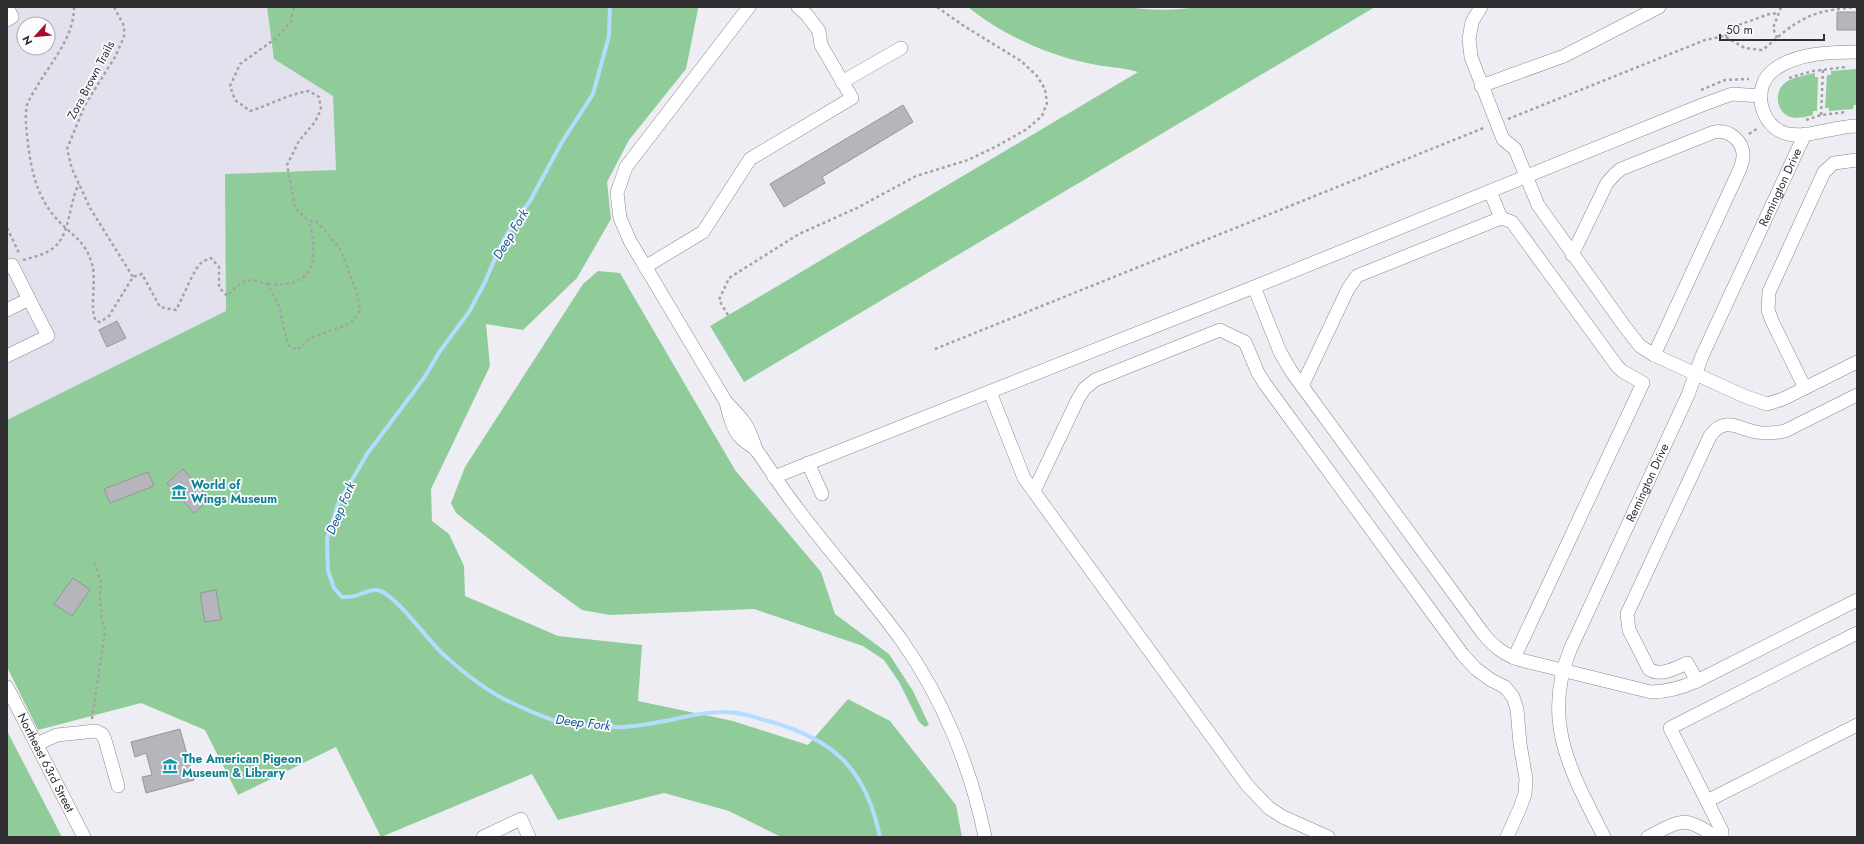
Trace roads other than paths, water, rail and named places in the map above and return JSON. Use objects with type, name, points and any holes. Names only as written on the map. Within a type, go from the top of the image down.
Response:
[{"type":"street","points":[[749,7],[626,167],[617,193],[620,218],[630,241],[726,402],[732,423],[740,437],[756,450],[774,477],[826,546],[885,619],[917,664],[940,705],[958,747],[973,789],[985,837]]},
{"type":"street","points":[[645,267],[703,232],[750,159],[852,98],[821,45],[819,31],[810,18],[798,7]]},
{"type":"street","points":[[1481,7],[1472,22],[1469,39],[1471,57],[1481,86],[1503,138],[1515,149],[1538,205],[1572,255],[1634,340],[1654,355],[1757,402],[1767,404],[1775,403],[1857,362]]},
{"type":"street","points":[[1481,86],[1564,56],[1659,7]]},
{"type":"street","points":[[7,8],[12,17],[7,20]]},
{"type":"street","points":[[842,82],[900,48]]},
{"type":"street","points":[[1857,52],[1825,53],[1798,59],[1780,66],[1768,76],[1761,96],[1762,108],[1771,125],[1786,134],[1805,134],[1835,128],[1857,126]]},
{"type":"street","points":[[774,477],[1254,287],[1725,95],[1741,94],[1761,96]]},
{"type":"street","points":[[1572,255],[1607,184],[1615,174],[1714,132],[1727,132],[1738,141],[1742,148],[1743,158],[1740,169],[1654,355]]},
{"type":"street","name":"Remington Drive","points":[[1604,837],[1572,772],[1563,744],[1558,707],[1563,670],[1570,650],[1688,395],[1702,356],[1805,134]]},
{"type":"street","points":[[1806,388],[1772,321],[1768,310],[1769,292],[1824,172],[1834,163],[1857,160]]},
{"type":"street","points":[[1490,190],[1502,218]]},
{"type":"street","points":[[1302,386],[1348,289],[1357,276],[1502,218],[1512,222],[1617,366],[1628,375],[1643,382],[1514,658]]},
{"type":"street","points":[[7,356],[48,336],[14,264]]},
{"type":"street","points":[[1254,287],[1283,358],[1302,386],[1486,637],[1495,647],[1514,658],[1651,692],[1668,692],[1682,688],[1697,681],[1857,600]]},
{"type":"street","points":[[7,310],[30,299]]},
{"type":"street","points":[[1034,491],[1078,399],[1084,389],[1095,380],[1220,330],[1245,342],[1258,373],[1265,384],[1463,656],[1476,669],[1505,687],[1513,697],[1517,709],[1520,744],[1526,780],[1522,801],[1506,837]]},
{"type":"street","points":[[990,392],[1021,473],[1259,798],[1268,808],[1283,817],[1328,837]]},
{"type":"street","points":[[1697,681],[1687,663],[1664,671],[1653,672],[1649,669],[1629,630],[1627,618],[1635,594],[1710,436],[1717,428],[1729,425],[1758,433],[1786,431],[1857,395]]},
{"type":"street","points":[[808,463],[822,494]]},
{"type":"street","points":[[1722,837],[1722,830],[1670,728],[1857,633]]},
{"type":"street","name":"Northeast 63rd Street","points":[[7,687],[84,837]]},
{"type":"street","points":[[1707,801],[1857,725]]},
{"type":"street","points":[[37,744],[57,735],[91,730],[102,734],[118,786]]},
{"type":"street","points":[[483,837],[521,819],[530,837]]},
{"type":"street","points":[[1648,837],[1674,824],[1685,821],[1699,825],[1715,837]]},
{"type":"waterway","name":"Deep Fork","points":[[610,7],[609,36],[593,94],[562,142],[530,201],[507,234],[485,282],[469,312],[440,351],[424,378],[367,454],[338,504],[327,539],[328,571],[334,588],[342,597],[355,596],[374,590],[384,593],[402,608],[444,655],[476,681],[501,698],[550,719],[578,725],[615,727],[645,725],[707,713],[734,712],[791,728],[811,737],[829,748],[844,760],[856,775],[866,793],[874,813],[880,837]]},
{"type":"place","name":"World of Wings Museum","points":[[179,492]]},
{"type":"place","name":"The American Pigeon Museum & Library","points":[[170,766]]}]
